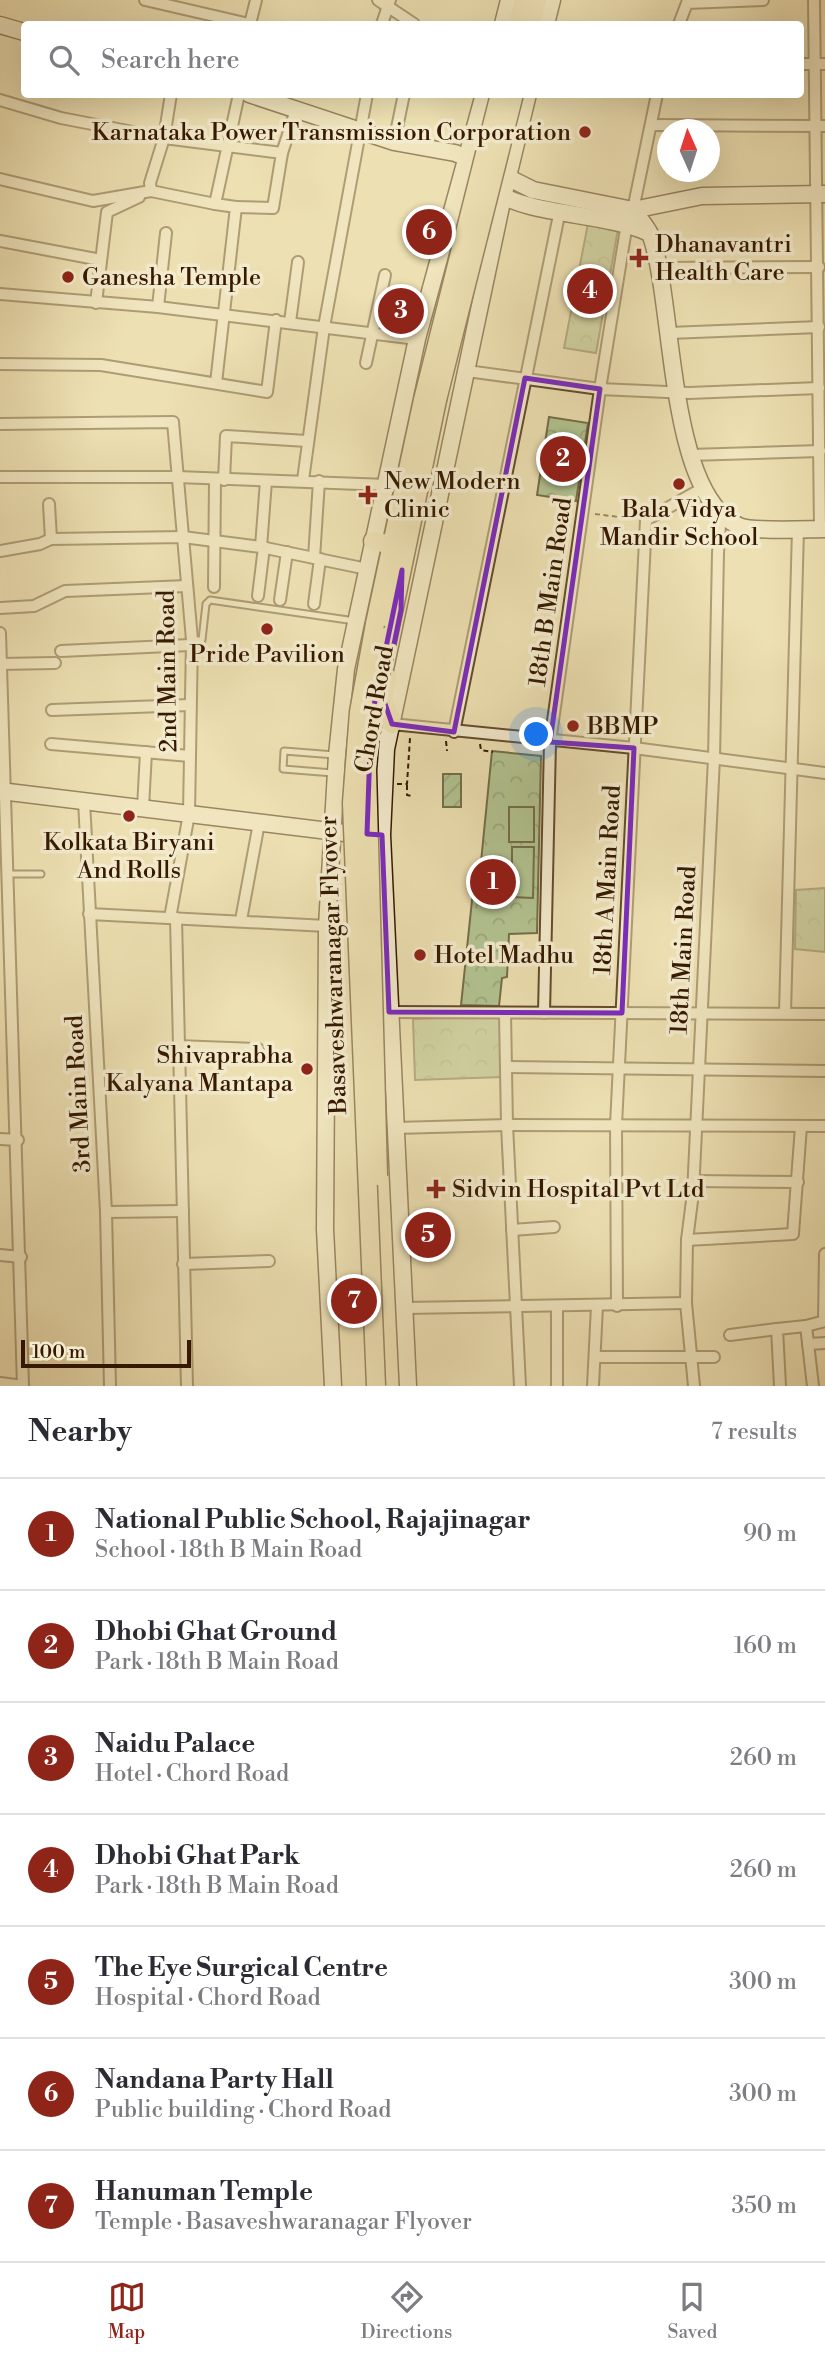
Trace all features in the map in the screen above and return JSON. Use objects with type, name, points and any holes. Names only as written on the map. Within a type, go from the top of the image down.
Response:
[{"type":"main road","points":[[519,21],[524,0]]},
{"type":"main road","points":[[532,21],[537,0]]},
{"type":"main road","points":[[392,724],[383,698],[401,610],[402,570],[430,400],[499,98]]},
{"type":"main road","points":[[430,400],[513,98]]},
{"type":"main road","name":"Basaveshwaranagar Flyover","points":[[387,1386],[367,770],[381,630],[393,545],[430,400]]},
{"type":"main road","points":[[373,541],[393,545]]},
{"type":"main road","name":"Basaveshwaranagar Flyover","points":[[376,1386],[352,803],[359,712],[381,630],[402,570]]},
{"type":"street","points":[[145,0],[182,4],[239,21]]},
{"type":"street","points":[[250,21],[256,0]]},
{"type":"street","points":[[504,21],[509,0]]},
{"type":"street","points":[[547,21],[552,0]]},
{"type":"street","points":[[679,21],[687,3],[763,0]]},
{"type":"street","points":[[261,98],[394,142],[430,150],[507,177],[533,191],[630,216],[650,233],[660,268],[689,455],[703,488],[724,516],[741,527],[823,529],[819,388],[822,194],[820,64],[814,0]]},
{"type":"street","points":[[382,21],[385,2],[410,21]]},
{"type":"street","points":[[0,24],[21,31]]},
{"type":"street","points":[[151,191],[150,183],[164,138],[170,98]]},
{"type":"street","points":[[215,204],[238,98]]},
{"type":"street","points":[[303,480],[324,327],[366,98]]},
{"type":"street","points":[[394,142],[403,98]]},
{"type":"street","points":[[333,1386],[325,1229],[327,926],[335,833],[337,755],[346,668],[418,339],[483,98]]},
{"type":"street","name":"Chord Road","points":[[408,1386],[382,835],[386,749],[507,177],[527,98]]},
{"type":"street","name":"18th B Main Road","points":[[544,1013],[550,742],[600,389],[630,216],[656,98]]},
{"type":"street","points":[[0,100],[61,118],[164,138],[282,153]]},
{"type":"street","points":[[0,179],[93,201],[151,191],[236,207],[273,208],[282,153],[296,110]]},
{"type":"street","points":[[651,125],[820,126]]},
{"type":"street","points":[[465,162],[503,197],[514,203],[560,210],[630,216],[702,196],[822,194]]},
{"type":"street","points":[[96,303],[107,212],[151,191]]},
{"type":"street","points":[[216,383],[236,207]]},
{"type":"street","points":[[450,736],[560,210]]},
{"type":"street","points":[[158,307],[166,233]]},
{"type":"street","points":[[0,241],[101,260]]},
{"type":"street","points":[[290,322],[299,262]]},
{"type":"street","points":[[660,268],[819,267]]},
{"type":"street","points":[[366,363],[385,275]]},
{"type":"street","points":[[0,293],[225,314],[418,339]]},
{"type":"street","points":[[0,364],[101,365],[267,392],[276,320]]},
{"type":"street","points":[[669,333],[819,327]]},
{"type":"street","points":[[467,371],[600,389],[678,393],[819,388]]},
{"type":"street","name":"2nd Main Road","points":[[0,424],[173,422],[191,642],[189,814],[173,918],[187,1386]]},
{"type":"street","points":[[214,587],[213,542],[226,436],[307,441]]},
{"type":"street","points":[[689,455],[820,451]]},
{"type":"street","points":[[0,477],[177,477],[387,485]]},
{"type":"street","points":[[258,596],[266,481]]},
{"type":"street","points":[[314,604],[319,481]]},
{"type":"street","points":[[646,520],[703,488]]},
{"type":"street","points":[[49,504],[51,538]]},
{"type":"street","name":"18th Main Road","points":[[694,1386],[686,1303],[687,1241],[694,1181],[714,758],[718,553],[724,516]]},
{"type":"street","name":"18th A Main Road","points":[[617,1306],[616,1125],[646,520]]},
{"type":"street","points":[[785,1013],[798,529]]},
{"type":"street","points":[[0,551],[40,544],[51,538],[183,537],[263,547],[367,569]]},
{"type":"street","points":[[280,600],[287,552]]},
{"type":"street","points":[[0,608],[34,606],[65,591],[187,586]]},
{"type":"street","points":[[0,633],[1,791],[6,874],[5,994],[13,1032],[18,1140],[23,1386],[0,1383]]},
{"type":"street","points":[[61,651],[191,642]]},
{"type":"street","points":[[0,664],[55,663]]},
{"type":"street","points":[[52,710],[190,705]]},
{"type":"street","points":[[392,724],[450,736],[634,748],[825,773]]},
{"type":"street","points":[[51,744],[190,756]]},
{"type":"street","points":[[143,808],[146,752]]},
{"type":"street","points":[[1,791],[335,833],[382,835]]},
{"type":"street","name":"3rd Main Road","points":[[84,801],[106,1212],[110,1386]]},
{"type":"street","points":[[241,920],[259,822]]},
{"type":"street","points":[[89,914],[327,926]]},
{"type":"street","points":[[389,1012],[825,1014]]},
{"type":"street","points":[[505,1013],[507,1125],[520,1386]]},
{"type":"street","points":[[0,1032],[13,1032]]},
{"type":"street","points":[[177,1046],[258,1049]]},
{"type":"street","points":[[508,1067],[825,1071]]},
{"type":"street","points":[[396,1128],[507,1125],[825,1126]]},
{"type":"street","points":[[687,1241],[793,1234],[801,1126]]},
{"type":"street","points":[[0,1139],[18,1140]]},
{"type":"street","points":[[694,1181],[798,1182]]},
{"type":"street","points":[[106,1212],[183,1212]]},
{"type":"street","points":[[512,1230],[554,1227]]},
{"type":"street","points":[[730,1335],[806,1326],[824,1321],[825,1254]]},
{"type":"street","points":[[0,1255],[21,1257]]},
{"type":"street","points":[[183,1264],[269,1261]]},
{"type":"street","points":[[405,1308],[686,1303]]},
{"type":"street","points":[[593,1386],[597,1306]]},
{"type":"street","points":[[557,1307],[557,1386]]},
{"type":"street","points":[[806,1326],[813,1386]]},
{"type":"street","points":[[777,1329],[780,1386]]},
{"type":"street","points":[[808,1344],[825,1343]]},
{"type":"street","points":[[595,1357],[715,1357]]},
{"type":"lane","points":[[191,642],[202,640],[206,604],[210,600],[355,621]]},
{"type":"lane","points":[[336,773],[283,769],[284,751],[337,755]]},
{"type":"lane","points":[[6,874],[41,874]]},
{"type":"path","points":[[583,512],[646,520]]},
{"type":"path","points":[[447,751],[450,736]]},
{"type":"path","points":[[410,737],[407,796],[412,796]]},
{"type":"path","points":[[470,742],[480,744],[481,750],[492,752]]},
{"type":"path","points":[[403,785],[407,784]]},
{"type":"highlighted area","points":[[525,378],[600,389],[550,742],[634,748],[622,1013],[389,1012],[382,835],[367,834],[371,720],[402,570],[401,610],[383,698],[392,724],[454,732]]},
{"type":"green space","points":[[589,218],[618,229],[596,353],[564,348]]},
{"type":"green space","points":[[549,417],[588,423],[576,501],[537,495]]},
{"type":"green space","points":[[492,751],[541,756],[537,933],[509,934],[507,977],[502,978],[499,1006],[461,1005],[475,872],[480,872]]},
{"type":"green space","points":[[443,774],[461,774],[461,807],[443,807]]},
{"type":"green space","points":[[509,807],[534,807],[534,842],[509,842]]},
{"type":"green space","points":[[512,847],[534,847],[533,898],[512,897]]},
{"type":"green space","points":[[825,888],[825,952],[795,949],[796,890]]},
{"type":"green space","points":[[501,1016],[503,1077],[415,1080],[413,1019]]},
{"type":"place","name":"Karnataka Power Transmission Corporation","points":[[585,132]]},
{"type":"place","name":"Nandana Party Hall","points":[[429,232]]},
{"type":"place","name":"Dhanavantri Health Care","points":[[639,258]]},
{"type":"place","name":"Ganesha Temple","points":[[68,277]]},
{"type":"place","name":"Dhobi Ghat Park","points":[[590,291]]},
{"type":"place","name":"Naidu Palace","points":[[401,311]]},
{"type":"place","name":"Dhobi Ghat Ground","points":[[563,459]]},
{"type":"place","name":"Bala Vidya Mandir School","points":[[679,484]]},
{"type":"place","name":"New Modern Clinic","points":[[368,495]]},
{"type":"place","name":"Pride Pavilion","points":[[267,629]]},
{"type":"place","name":"BBMP","points":[[573,726]]},
{"type":"place","name":"Kolkata Biryani And Rolls","points":[[129,816]]},
{"type":"place","name":"National Public School, Rajajinagar","points":[[493,882]]},
{"type":"place","name":"Hotel Madhu","points":[[420,955]]},
{"type":"place","name":"Shivaprabha Kalyana Mantapa","points":[[307,1069]]},
{"type":"place","name":"Sidvin Hospital Pvt Ltd","points":[[436,1189]]},
{"type":"place","name":"The Eye Surgical Centre","points":[[428,1235]]},
{"type":"place","name":"Hanuman Temple","points":[[354,1301]]}]
